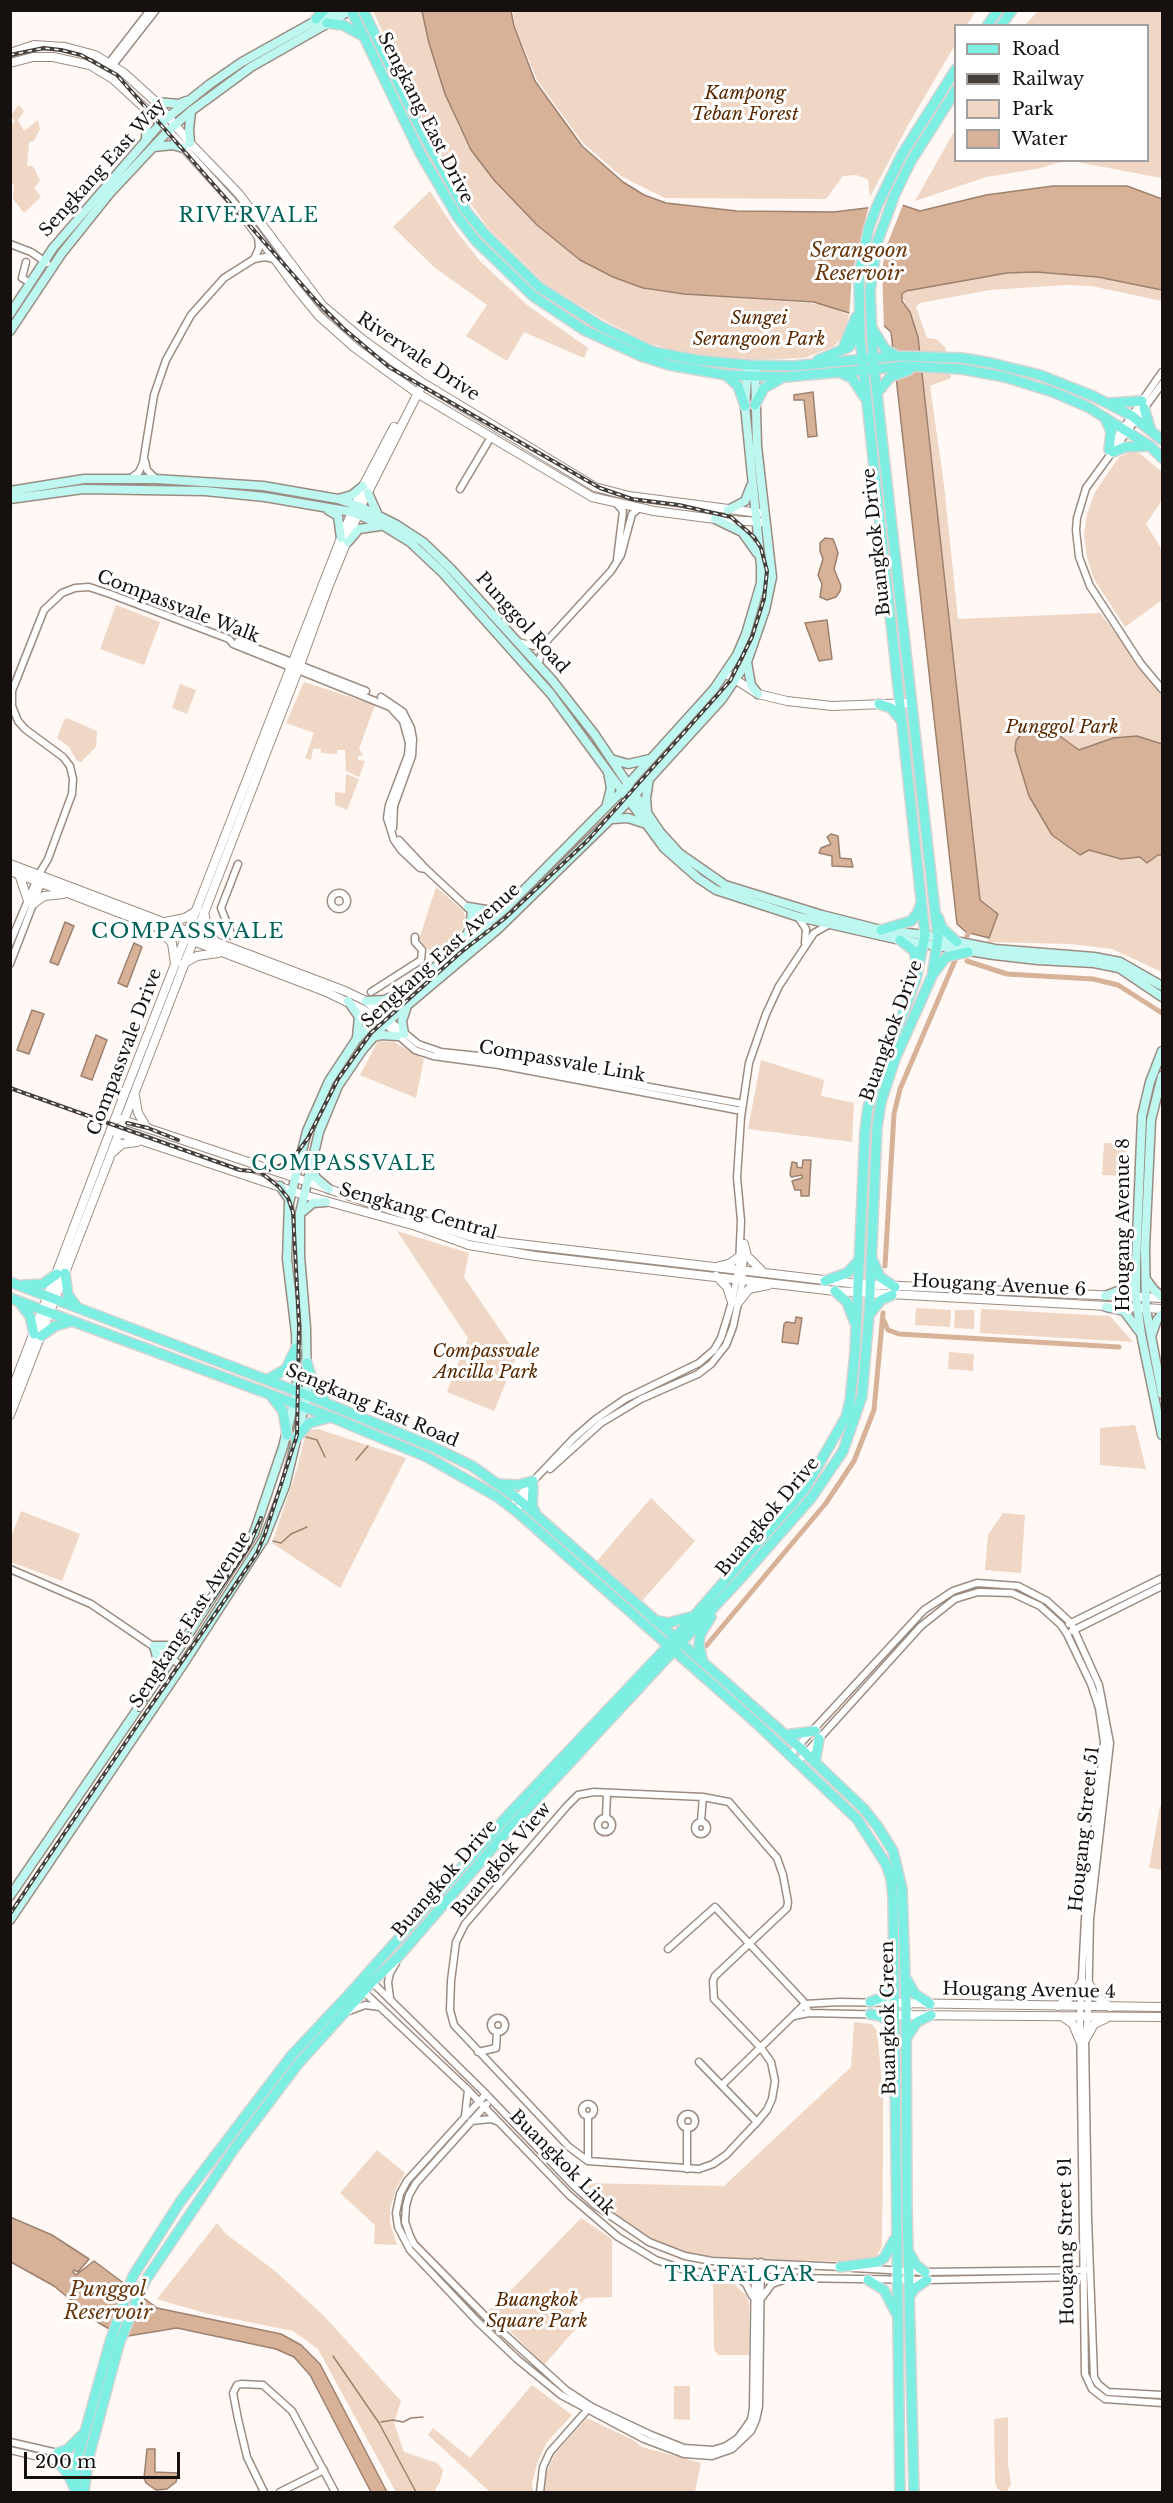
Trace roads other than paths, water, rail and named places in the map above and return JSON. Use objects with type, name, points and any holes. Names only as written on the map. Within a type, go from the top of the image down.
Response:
[{"type":"main road","points":[[316,19],[324,10]]},
{"type":"main road","name":"Sengkang East Way","points":[[10,314],[44,261],[90,203],[161,123],[242,62],[335,10]]},
{"type":"main road","name":"Sengkang East Way","points":[[10,331],[52,267],[110,193],[168,131],[251,67],[351,10]]},
{"type":"main road","name":"Sengkang East Drive","points":[[351,10],[447,203],[476,241],[533,296],[584,330],[640,356],[678,368],[726,375],[785,377],[841,373],[863,365]]},
{"type":"main road","name":"Sengkang East Drive","points":[[363,10],[421,130],[460,202],[481,230],[539,287],[602,327],[654,352],[697,360],[752,365],[863,365]]},
{"type":"main road","points":[[372,27],[373,10]]},
{"type":"main road","points":[[988,24],[998,10]]},
{"type":"main road","points":[[1002,24],[1012,10]]},
{"type":"main road","points":[[327,23],[343,25],[365,37]]},
{"type":"main road","points":[[843,348],[858,310],[859,273],[864,247],[877,206],[923,119],[954,72]]},
{"type":"main road","name":"Buangkok Drive","points":[[82,2463],[134,2276],[180,2202],[243,2117],[292,2055],[360,1989],[510,1813],[720,1599],[812,1497],[843,1451],[862,1396],[869,1315],[877,1127],[881,1102],[896,1059],[932,976],[937,942],[878,393],[879,363],[871,338],[870,292],[878,243],[903,177],[954,93]]},
{"type":"main road","points":[[156,102],[178,104],[189,100]]},
{"type":"main road","points":[[146,140],[147,111]]},
{"type":"main road","points":[[154,147],[186,146],[191,111]]},
{"type":"main road","name":"Buangkok Drive","points":[[678,1641],[693,1616],[804,1491],[831,1448],[846,1417],[850,1401],[857,1331],[868,1107],[916,980],[925,940],[858,310]]},
{"type":"main road","points":[[870,323],[885,350],[897,356]]},
{"type":"main road","points":[[807,365],[854,343],[860,336]]},
{"type":"main road","points":[[879,363],[897,356],[928,356],[962,358],[1017,369],[1054,380],[1108,404],[1134,418],[1162,440]]},
{"type":"main road","points":[[863,365],[879,363],[962,369],[1011,379],[1053,392],[1104,416],[1150,446],[1162,458]]},
{"type":"main road","name":"Sengkang East Avenue","points":[[13,1912],[182,1666],[264,1539],[285,1486],[297,1391],[297,1348],[287,1259],[289,1203],[294,1177],[316,1106],[329,1081],[356,1040],[378,1015],[506,908],[625,788],[725,673],[746,634],[760,592],[760,558],[752,481],[750,406],[752,365]]},
{"type":"main road","points":[[878,393],[887,380],[917,367]]},
{"type":"main road","points":[[841,373],[852,378],[862,391],[867,403]]},
{"type":"main road","points":[[726,375],[738,386],[750,406],[764,388],[785,377]]},
{"type":"main road","points":[[1108,404],[1143,405],[1151,431]]},
{"type":"main road","name":"Sengkang East Avenue","points":[[10,1896],[184,1641],[254,1533],[308,1395],[300,1256],[300,1213],[319,1132],[334,1095],[351,1066],[387,1022],[494,932],[632,798],[736,681],[747,662],[765,610],[772,577],[750,406]]},
{"type":"main road","points":[[1104,416],[1111,429],[1111,451],[1125,447],[1150,446]]},
{"type":"main road","name":"Punggol Road","points":[[10,491],[84,479],[131,478],[263,486],[338,499],[410,542],[443,573],[551,694],[625,788],[671,855],[716,890],[798,917],[900,940],[925,940]]},
{"type":"main road","points":[[728,510],[745,501],[752,481]]},
{"type":"main road","name":"Punggol Road","points":[[10,499],[83,489],[132,488],[265,496],[356,510],[379,516],[423,542],[538,664],[583,720],[610,759],[625,788]]},
{"type":"main road","points":[[338,499],[365,490],[379,516]]},
{"type":"main road","points":[[319,506],[338,516],[344,540],[359,529],[384,526]]},
{"type":"main road","points":[[715,519],[742,532],[760,558]]},
{"type":"main road","points":[[747,662],[751,685],[758,694]]},
{"type":"main road","points":[[879,704],[896,712],[902,724]]},
{"type":"main road","points":[[610,759],[628,764],[652,758]]},
{"type":"main road","points":[[606,807],[611,788],[608,769]]},
{"type":"main road","points":[[611,819],[646,819],[649,779]]},
{"type":"main road","name":"Punggol Road","points":[[646,819],[679,853],[726,885],[822,915],[937,942]]},
{"type":"main road","points":[[881,930],[911,921],[917,914],[922,900]]},
{"type":"main road","points":[[934,906],[942,928],[957,942]]},
{"type":"main road","points":[[463,944],[470,928],[470,909],[506,908]]},
{"type":"main road","points":[[900,940],[914,951],[916,980]]},
{"type":"main road","points":[[937,942],[957,942],[1120,962],[1162,986]]},
{"type":"main road","points":[[937,942],[968,952],[1038,960],[1094,963],[1119,968],[1162,997]]},
{"type":"main road","points":[[932,976],[946,957],[968,952]]},
{"type":"main road","points":[[368,997],[384,1000],[402,993]]},
{"type":"main road","points":[[348,1001],[359,1017],[356,1040]]},
{"type":"main road","points":[[373,1037],[401,1035],[402,1017],[409,1003]]},
{"type":"main road","name":"Hougang Avenue 8","points":[[1162,1052],[1150,1082],[1142,1116],[1136,1263],[1142,1308],[1141,1334],[1162,1436]]},
{"type":"main road","name":"Hougang Avenue 8","points":[[1141,1298],[1145,1276],[1151,1120],[1162,1076]]},
{"type":"main road","points":[[311,1161],[316,1178],[329,1189]]},
{"type":"main road","points":[[280,1186],[286,1193],[289,1203]]},
{"type":"main road","points":[[300,1213],[307,1205],[326,1202]]},
{"type":"main road","points":[[869,1315],[881,1300],[894,1291],[880,1277],[871,1257]]},
{"type":"main road","points":[[825,1281],[847,1273],[860,1259]]},
{"type":"main road","points":[[1105,1296],[1131,1283],[1136,1263]]},
{"type":"main road","points":[[14,1283],[43,1284],[61,1274],[69,1295],[77,1307]]},
{"type":"main road","points":[[1145,1276],[1154,1290],[1162,1297]]},
{"type":"main road","name":"Sengkang East Road","points":[[14,1283],[308,1395],[431,1446],[472,1466],[498,1483],[537,1515],[678,1641]]},
{"type":"main road","points":[[835,1291],[847,1302],[857,1331]]},
{"type":"main road","points":[[14,1299],[30,1316],[37,1335],[55,1326],[74,1321]]},
{"type":"main road","name":"Sengkang East Road","points":[[14,1299],[331,1417],[427,1457],[456,1472],[513,1509],[671,1649]]},
{"type":"main road","points":[[1106,1307],[1124,1311],[1141,1334]]},
{"type":"main road","name":"Hougang Avenue 8","points":[[1142,1308],[1151,1338],[1162,1394]]},
{"type":"main road","points":[[1151,1338],[1155,1322],[1162,1314]]},
{"type":"main road","points":[[267,1380],[286,1369],[297,1348]]},
{"type":"main road","points":[[307,1363],[314,1387],[327,1403]]},
{"type":"main road","points":[[268,1394],[277,1401],[283,1411],[291,1437],[309,1423],[331,1417]]},
{"type":"main road","points":[[498,1483],[533,1484],[532,1506],[537,1515]]},
{"type":"main road","points":[[703,1662],[699,1646],[700,1635],[720,1599]]},
{"type":"main road","points":[[653,1620],[668,1623],[693,1616]]},
{"type":"main road","points":[[654,1634],[659,1661],[687,1662]]},
{"type":"main road","points":[[153,1686],[159,1664],[154,1646],[173,1646],[184,1641]]},
{"type":"main road","name":"Buangkok Green","points":[[678,1641],[802,1750],[864,1809],[893,1851],[902,1889],[906,1974],[908,2248],[914,2493]]},
{"type":"main road","name":"Buangkok Green","points":[[671,1649],[755,1722],[857,1819],[886,1864],[891,1879],[895,2015],[900,2493]]},
{"type":"main road","name":"Buangkok Drive","points":[[369,1979],[399,1956],[659,1661]]},
{"type":"main road","points":[[785,1735],[817,1735],[815,1763]]},
{"type":"main road","points":[[10,1890],[18,1883]]},
{"type":"main road","points":[[906,1974],[909,1986],[915,1994],[930,2004]]},
{"type":"main road","points":[[870,2002],[884,1997],[894,1982]]},
{"type":"main road","name":"Buangkok Drive","points":[[78,2492],[86,2429],[115,2343],[145,2281],[234,2149],[298,2064],[347,2011],[360,1989]]},
{"type":"main road","points":[[870,2014],[881,2016],[887,2021],[895,2049]]},
{"type":"main road","points":[[906,2039],[914,2025],[931,2015]]},
{"type":"main road","points":[[840,2267],[871,2264],[884,2258],[896,2235]]},
{"type":"main road","points":[[908,2248],[916,2265],[926,2276],[909,2297]]},
{"type":"main road","points":[[868,2280],[884,2290],[898,2318]]},
{"type":"main road","points":[[78,2492],[58,2457],[76,2442],[86,2429]]},
{"type":"street","points":[[111,64],[150,10]]},
{"type":"street","points":[[111,64],[156,10]]},
{"type":"street","name":"Rivervale Drive","points":[[10,53],[34,45],[54,45],[95,55],[111,64],[156,102],[169,117],[186,146],[236,206],[296,288],[335,332],[415,392],[592,496],[715,519],[765,518]]},
{"type":"street","name":"Rivervale Drive","points":[[10,63],[33,57],[53,57],[90,65],[113,78],[239,194],[322,305],[356,335],[421,382],[595,487],[629,496],[728,510],[755,517]]},
{"type":"street","points":[[254,259],[259,248],[258,235]]},
{"type":"street","points":[[10,244],[31,252],[52,267]]},
{"type":"street","points":[[131,478],[140,472],[154,395],[166,360],[191,315],[224,278],[254,259],[265,257],[274,259]]},
{"type":"street","points":[[26,262],[22,278],[31,283]]},
{"type":"street","points":[[1162,372],[1143,405],[1086,488],[1076,530],[1083,571],[1101,604],[1162,689]]},
{"type":"street","name":"Compassvale Drive","points":[[37,1335],[179,965],[298,666],[356,510],[421,382]]},
{"type":"street","points":[[1143,405],[1162,384]]},
{"type":"street","points":[[470,411],[474,427]]},
{"type":"street","points":[[460,489],[491,437]]},
{"type":"street","points":[[144,458],[147,470],[156,479]]},
{"type":"street","points":[[612,501],[623,511],[617,560]]},
{"type":"street","points":[[538,664],[544,644],[608,575],[621,555],[632,514],[642,507]]},
{"type":"street","name":"Compassvale Walk","points":[[31,903],[72,794],[73,779],[70,766],[63,757],[25,729],[18,721],[12,699],[16,678],[47,606],[62,593],[88,587],[229,639],[233,644],[298,666],[384,703],[400,716],[407,732],[409,749],[389,805],[387,818],[394,840],[420,868],[426,869],[494,932]]},
{"type":"street","points":[[517,642],[534,646],[544,644]]},
{"type":"street","points":[[725,673],[758,694],[814,705],[912,703]]},
{"type":"street","points":[[10,864],[71,894],[162,926],[201,910],[215,941]]},
{"type":"street","points":[[232,936],[221,908],[238,864]]},
{"type":"street","points":[[15,872],[40,878],[190,937],[220,952],[348,1001],[378,1015],[387,1022]]},
{"type":"street","points":[[11,962],[31,903],[15,872]]},
{"type":"street","points":[[11,939],[31,903],[54,893],[71,894]]},
{"type":"street","points":[[798,917],[806,929],[805,944]]},
{"type":"street","points":[[740,1274],[741,1221],[737,1177],[742,1108],[749,1063],[766,1014],[779,986],[805,944],[819,929],[831,924]]},
{"type":"street","points":[[162,926],[172,943],[179,965],[197,956],[220,952]]},
{"type":"street","points":[[190,937],[215,941],[368,997],[378,1015]]},
{"type":"street","points":[[368,997],[421,960],[422,950],[415,937]]},
{"type":"street","name":"Compassvale Drive","points":[[120,1119],[135,1092],[179,965]]},
{"type":"street","name":"Compassvale Link","points":[[387,1022],[415,1050],[433,1056],[499,1065],[742,1108]]},
{"type":"street","points":[[135,1092],[136,1106],[147,1128]]},
{"type":"street","name":"Sengkang Central","points":[[120,1119],[470,1236],[716,1272]]},
{"type":"street","name":"Compassvale Drive","points":[[61,1274],[112,1153],[115,1132]]},
{"type":"street","name":"Sengkang Central","points":[[115,1132],[291,1191],[406,1223],[469,1245],[535,1256],[740,1274],[766,1274],[870,1289]]},
{"type":"street","points":[[112,1153],[122,1144],[142,1142]]},
{"type":"street","points":[[533,1484],[592,1430],[641,1400],[698,1374],[711,1364],[726,1345],[744,1244],[738,1170]]},
{"type":"street","points":[[744,1244],[752,1262],[766,1274]]},
{"type":"street","points":[[735,1303],[716,1272],[739,1257]]},
{"type":"street","name":"Sengkang Central","points":[[740,1274],[782,1284],[835,1291],[858,1288]]},
{"type":"street","points":[[513,1509],[574,1437],[625,1399],[693,1367],[706,1357],[721,1338],[735,1303],[749,1289],[782,1284]]},
{"type":"street","name":"Hougang Avenue 6","points":[[870,1289],[1106,1307],[1162,1309]]},
{"type":"street","name":"Hougang Avenue 6","points":[[894,1291],[1162,1297]]},
{"type":"street","points":[[10,1395],[37,1335]]},
{"type":"street","points":[[10,1415],[37,1335]]},
{"type":"street","points":[[625,1399],[641,1400]]},
{"type":"street","points":[[610,1409],[618,1407],[623,1410]]},
{"type":"street","points":[[10,1569],[91,1604],[182,1666]]},
{"type":"street","points":[[1063,1627],[1162,1578]]},
{"type":"street","name":"Hougang Street 51","points":[[817,1735],[924,1610],[952,1591],[978,1583],[1018,1586],[1047,1601],[1071,1623],[1101,1691],[1110,1743],[1092,1896],[1084,2017]]},
{"type":"street","points":[[1067,1634],[1162,1586]]},
{"type":"street","name":"Hougang Street 51","points":[[793,1760],[921,1626],[955,1599],[978,1592],[1012,1593],[1040,1606],[1063,1627],[1091,1684],[1099,1708],[1104,1743],[1085,1918],[1086,1983]]},
{"type":"street","points":[[606,1793],[606,1818]]},
{"type":"street","name":"Buangkok View","points":[[606,1793],[703,1797],[731,1804],[777,1858],[783,1875],[788,1905],[715,1976],[712,1996],[762,2048],[771,2062],[775,2081],[767,2110],[726,2155],[713,2164],[699,2169],[588,2161],[569,2147],[478,2052],[454,2025],[450,2010],[456,1942],[465,1924],[487,1896],[578,1795],[606,1793]]},
{"type":"street","points":[[701,1821],[703,1797]]},
{"type":"street","points":[[668,1949],[715,1907],[805,2004],[808,2013]]},
{"type":"street","points":[[390,1999],[388,1982],[399,1956]]},
{"type":"street","name":"Buangkok Link","points":[[369,1979],[594,2205],[650,2242],[685,2256],[712,2261],[840,2267],[897,2276]]},
{"type":"street","points":[[1057,2007],[1086,1983],[1096,1996],[1110,2007]]},
{"type":"street","name":"Buangkok Link","points":[[360,1989],[468,2090],[542,2167],[604,2226],[656,2259],[685,2270],[734,2275],[868,2280],[897,2276]]},
{"type":"street","points":[[722,2085],[805,2004],[894,2003]]},
{"type":"street","name":"Hougang Avenue 4","points":[[894,2003],[1162,2007]]},
{"type":"street","points":[[347,2011],[361,2006],[380,2007]]},
{"type":"street","points":[[793,2016],[808,2013],[895,2015]]},
{"type":"street","name":"Hougang Avenue 4","points":[[895,2015],[1162,2017]]},
{"type":"street","points":[[1063,2017],[1073,2024],[1083,2041],[1094,2024],[1109,2017]]},
{"type":"street","name":"Hougang Street 91","points":[[1084,2017],[1086,2274],[1083,2315],[1085,2374],[1096,2394],[1105,2399],[1162,2403]]},
{"type":"street","points":[[478,2052],[496,2048],[497,2032]]},
{"type":"street","points":[[699,2062],[757,2122]]},
{"type":"street","points":[[468,2090],[468,2120]]},
{"type":"street","points":[[488,2097],[407,2181],[400,2194],[396,2212],[403,2241],[477,2321],[517,2359],[561,2395],[644,2439],[684,2454],[712,2456],[732,2449],[751,2431],[758,2413],[758,2262]]},
{"type":"street","points":[[588,2117],[588,2161]]},
{"type":"street","points":[[468,2120],[491,2119],[499,2122]]},
{"type":"street","points":[[687,2128],[687,2169]]},
{"type":"street","points":[[541,2150],[538,2156],[542,2167]]},
{"type":"street","points":[[897,2276],[1086,2274]]},
{"type":"street","name":"Hougang Street 91","points":[[1086,2274],[1094,2369],[1098,2384],[1108,2392],[1162,2395]]},
{"type":"street","points":[[734,2275],[746,2284],[757,2301]]},
{"type":"street","points":[[757,2301],[772,2284],[790,2278]]},
{"type":"street","points":[[1083,2315],[1091,2315]]},
{"type":"street","points":[[264,2493],[247,2457],[233,2393],[237,2385],[262,2385],[292,2411],[335,2493]]},
{"type":"street","points":[[540,2493],[543,2467],[550,2452],[589,2408]]},
{"type":"street","points":[[10,2442],[82,2463]]},
{"type":"street","points":[[10,2450],[58,2457]]},
{"type":"street","points":[[280,2493],[324,2470]]},
{"type":"water","name":"Serangoon Reservoir","points":[[422,11],[511,11],[514,26],[535,81],[582,146],[623,182],[644,195],[666,203],[737,211],[834,212],[899,204],[920,211],[986,195],[1053,186],[1127,186],[1162,199],[1162,290],[1098,277],[1036,272],[1007,273],[906,291],[902,294],[902,301],[910,312],[918,337],[980,900],[998,914],[989,938],[966,932],[957,924],[891,332],[881,323],[814,302],[684,294],[643,288],[613,277],[580,260],[537,225],[494,180],[471,150],[445,94]]},
{"type":"water","points":[[813,392],[817,436],[808,437],[804,400],[794,400],[794,395]]},
{"type":"water","points":[[825,538],[833,539],[838,553],[834,569],[841,586],[836,597],[827,600],[820,597],[822,584],[818,575],[823,559],[820,543]]},
{"type":"water","points":[[827,620],[832,659],[819,661],[805,623]]},
{"type":"water","points":[[1046,726],[1079,750],[1113,738],[1137,736],[1162,744],[1162,855],[1158,855],[1147,863],[1140,857],[1121,859],[1089,850],[1080,855],[1052,835],[1029,796],[1015,750],[1016,741],[1023,731],[1032,727]]},
{"type":"water","points":[[831,834],[838,836],[840,858],[851,859],[853,867],[832,866],[832,856],[819,853],[821,848],[831,844],[827,837]]},
{"type":"water","points":[[65,922],[74,926],[58,965],[50,962]]},
{"type":"water","points":[[134,943],[142,947],[127,987],[118,983]]},
{"type":"water","points":[[32,1010],[44,1014],[29,1054],[17,1050]]},
{"type":"water","points":[[96,1035],[107,1040],[92,1080],[81,1076]]},
{"type":"water","points":[[803,1160],[811,1160],[809,1196],[801,1196],[801,1190],[795,1190],[792,1181],[802,1178],[802,1175],[791,1177],[790,1174],[792,1162],[802,1168]]},
{"type":"water","points":[[796,1317],[802,1318],[798,1344],[782,1342],[784,1324],[786,1322],[795,1323]]},
{"type":"water","name":"Punggol Reservoir","points":[[10,2217],[52,2235],[89,2259],[78,2272],[74,2270],[76,2275],[94,2261],[157,2308],[281,2334],[301,2345],[320,2364],[387,2492],[371,2492],[310,2375],[294,2357],[276,2349],[177,2328],[128,2336],[111,2330],[54,2286],[11,2262]]},
{"type":"water","points":[[147,2449],[155,2449],[155,2472],[178,2473],[176,2482],[167,2489],[156,2490],[146,2483],[144,2478]]},
{"type":"waterway","points":[[966,938],[969,932]]},
{"type":"waterway","points":[[885,1266],[894,1114],[900,1089],[956,958]]},
{"type":"waterway","points":[[967,961],[1007,974],[1093,979],[1118,985],[1162,1013]]},
{"type":"waterway","points":[[706,1646],[826,1503],[854,1461],[874,1410],[883,1313]]},
{"type":"waterway","points":[[883,1319],[888,1330],[899,1334],[1119,1347]]},
{"type":"waterway","points":[[306,1437],[317,1440],[325,1457]]},
{"type":"waterway","points":[[356,1460],[368,1446]]},
{"type":"waterway","points":[[273,1541],[281,1543],[291,1534],[307,1527]]},
{"type":"waterway","points":[[333,2356],[379,2423],[416,2492]]},
{"type":"waterway","points":[[381,2422],[393,2420],[403,2422],[411,2418],[423,2417]]},
{"type":"railway","points":[[10,55],[44,48],[61,50],[81,55],[117,75],[318,303],[343,328],[389,367],[600,488],[632,499],[679,505],[731,517],[754,537],[761,548],[767,571],[764,599],[752,637],[730,681],[587,841],[504,919],[461,952],[371,1033],[338,1079],[308,1138],[291,1161],[264,1172],[240,1170],[10,1088]]},
{"type":"railway","points":[[127,1123],[148,1128],[178,1140]]},
{"type":"railway","points":[[10,1914],[257,1553],[265,1534],[297,1435],[299,1325],[293,1212],[288,1198],[279,1187],[259,1171]]},
{"type":"railway","points":[[139,1710],[248,1548],[261,1518]]},
{"type":"district","name":"RIVERVALE","points":[[249,216]]},
{"type":"district","name":"COMPASSVALE","points":[[188,932]]},
{"type":"district","name":"COMPASSVALE","points":[[344,1164]]},
{"type":"district","name":"TRAFALGAR","points":[[740,2275]]},
{"type":"park label","name":"Kampong Teban Forest","points":[[745,104]]},
{"type":"park label","name":"Sungei Serangoon Park","points":[[759,329]]},
{"type":"park label","name":"Punggol Park","points":[[1062,728]]},
{"type":"park label","name":"Compassvale Ancilla Park","points":[[486,1362]]},
{"type":"park label","name":"Buangkok Square Park","points":[[537,2311]]}]
